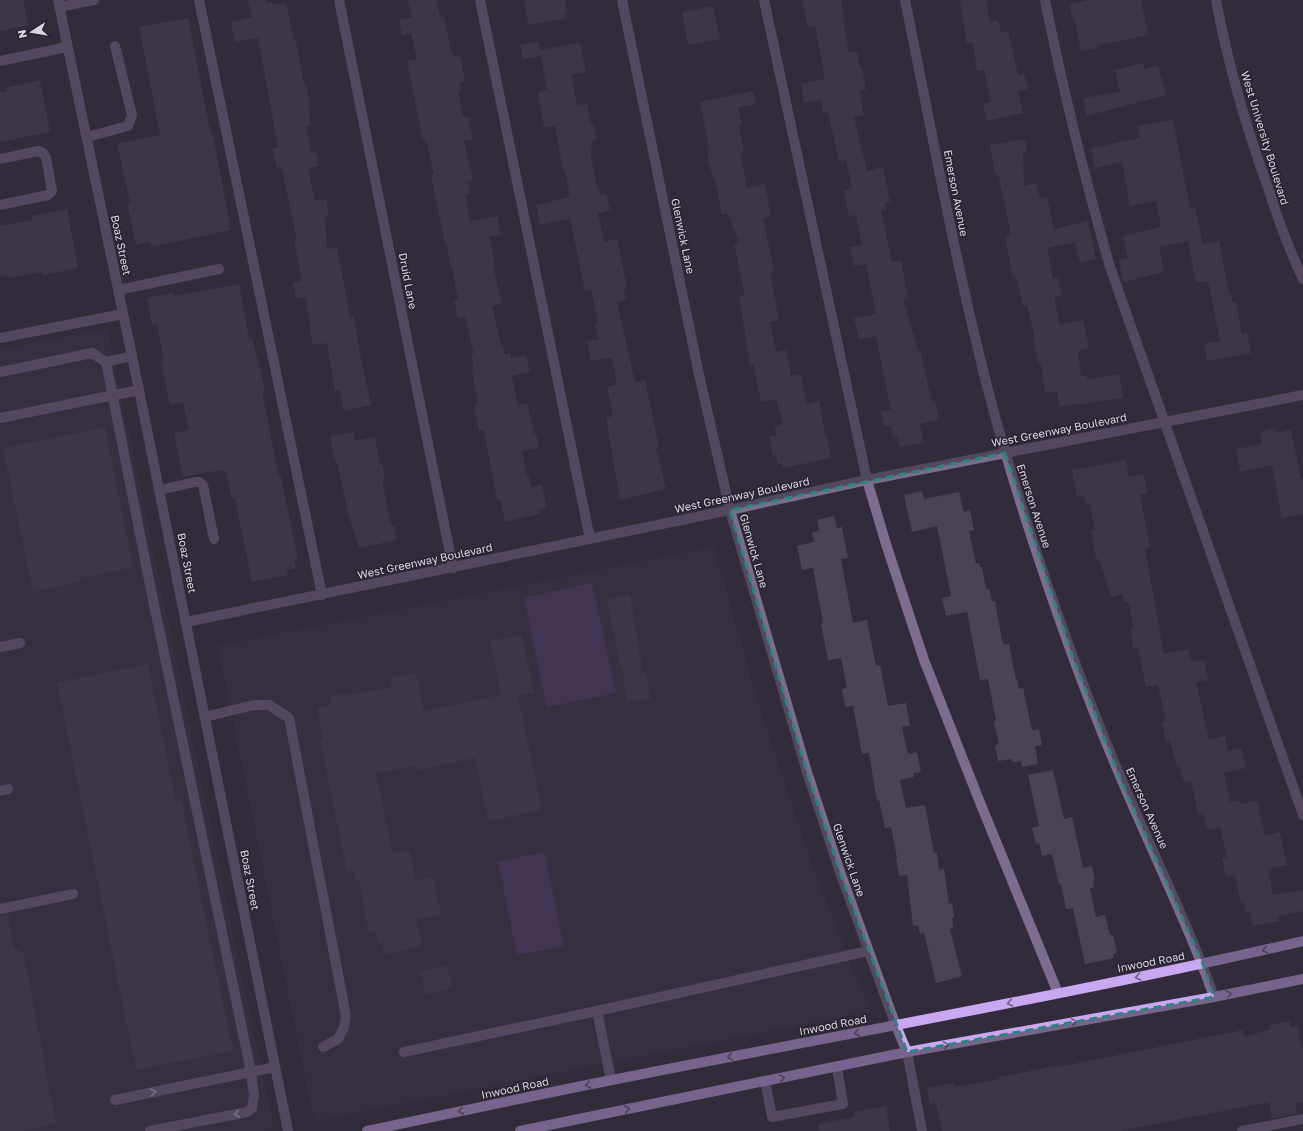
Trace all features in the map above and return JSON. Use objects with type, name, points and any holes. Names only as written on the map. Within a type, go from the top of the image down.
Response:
[{"type":"main road","name":"Inwood Road","points":[[367,1131],[611,1080],[896,1026],[1203,964],[1303,941]]},
{"type":"main road","points":[[520,1131],[907,1052],[1214,997],[1303,979]]},
{"type":"main road","points":[[896,1026],[907,1052]]},
{"type":"street","points":[[59,4],[94,0]]},
{"type":"street","points":[[199,0],[322,595]]},
{"type":"street","name":"Druid Lane","points":[[339,0],[453,568]]},
{"type":"street","points":[[480,0],[590,539]]},
{"type":"street","name":"Glenwick Lane","points":[[622,0],[698,370],[730,510],[807,772],[840,872],[896,1026]]},
{"type":"street","points":[[764,0],[867,480],[886,544],[924,660],[979,800],[1058,993]]},
{"type":"street","name":"Emerson Avenue","points":[[905,0],[962,283],[982,368],[1023,513],[1073,658],[1122,783],[1203,964],[1214,997]]},
{"type":"street","points":[[1045,0],[1059,73],[1089,193],[1110,267],[1303,815]]},
{"type":"street","name":"West University Boulevard","points":[[1216,0],[1221,30],[1259,164],[1278,219],[1303,279]]},
{"type":"street","name":"Boaz Street","points":[[59,4],[160,490],[288,1131]]},
{"type":"street","points":[[87,137],[128,126],[132,115],[115,46]]},
{"type":"street","points":[[0,61],[68,47]]},
{"type":"street","points":[[0,159],[38,151],[43,153],[46,157],[52,191],[48,195],[0,205]]},
{"type":"street","points":[[118,290],[219,269]]},
{"type":"street","points":[[0,338],[123,314]]},
{"type":"street","points":[[0,372],[92,353],[106,362],[151,590],[251,1072],[254,1102],[252,1108],[247,1112],[150,1131]]},
{"type":"street","points":[[106,362],[132,356]]},
{"type":"street","points":[[0,418],[139,390]]},
{"type":"street","name":"West Greenway Boulevard","points":[[186,622],[453,568],[867,480],[1303,395]]},
{"type":"street","points":[[160,490],[195,482],[199,482],[203,485],[214,539]]},
{"type":"street","points":[[0,647],[20,643]]},
{"type":"street","points":[[205,717],[254,705],[269,705],[289,718],[346,1016],[344,1027],[338,1039],[323,1047]]},
{"type":"street","points":[[0,909],[73,894]]},
{"type":"street","points":[[404,1052],[868,951]]},
{"type":"street","points":[[597,1011],[611,1080]]},
{"type":"street","points":[[907,1052],[922,1131]]},
{"type":"street","points":[[115,1100],[275,1067]]},
{"type":"street","points":[[765,1081],[772,1117],[843,1104],[837,1067]]},
{"type":"street","points":[[1242,1131],[1303,1119]]},
{"type":"highlighted area","points":[[1005,453],[1073,658],[1122,783],[1203,964],[1214,997],[907,1052],[840,872],[807,772],[730,510]]},
{"type":"shaded area","points":[[107,328],[274,1129],[263,1131],[0,1131],[0,349]]},
{"type":"shaded area","points":[[714,547],[760,709],[810,859],[870,1011],[314,1121],[218,646]]},
{"type":"shaded area","points":[[592,583],[616,693],[547,707],[524,598]]},
{"type":"shaded area","points":[[544,852],[564,946],[517,955],[498,862]]},
{"type":"building","points":[[0,0],[23,0],[28,25],[0,31]]},
{"type":"building","points":[[248,0],[267,0],[267,3],[272,2],[273,5],[286,3],[294,41],[296,40],[304,84],[306,83],[310,106],[308,107],[311,125],[306,126],[311,153],[316,152],[319,166],[308,169],[315,201],[326,199],[329,215],[325,216],[327,249],[337,248],[350,317],[354,316],[360,354],[371,405],[344,411],[340,390],[335,391],[327,343],[313,345],[309,325],[311,324],[305,297],[296,298],[293,283],[302,281],[294,240],[297,240],[283,174],[281,167],[277,168],[272,148],[278,147],[258,38],[235,42],[231,22],[252,17]]},
{"type":"building","points":[[408,0],[436,0],[440,17],[444,17],[451,52],[452,51],[454,57],[460,56],[465,81],[459,82],[461,90],[458,91],[463,117],[468,117],[473,140],[464,141],[473,180],[467,181],[470,194],[465,195],[470,221],[497,216],[501,235],[490,237],[495,267],[493,267],[502,304],[492,306],[502,348],[504,347],[505,354],[510,353],[511,358],[526,355],[530,372],[512,376],[518,405],[527,403],[534,434],[536,433],[539,448],[522,451],[527,478],[529,477],[531,487],[542,485],[547,508],[539,509],[540,514],[505,522],[500,499],[497,500],[484,430],[479,431],[474,405],[478,404],[472,370],[474,370],[471,354],[474,354],[465,317],[458,318],[454,300],[458,299],[431,175],[434,174],[426,140],[423,141],[407,61],[417,59],[411,33],[402,35],[399,20],[412,17]]},
{"type":"building","points":[[524,0],[565,0],[567,14],[564,14],[565,19],[528,25]]},
{"type":"building","points":[[802,0],[841,0],[849,52],[857,51],[860,68],[862,68],[866,90],[859,91],[864,115],[854,117],[867,171],[883,167],[890,202],[885,203],[886,209],[881,210],[892,262],[901,261],[908,299],[903,299],[918,350],[920,350],[932,402],[935,401],[939,420],[920,424],[924,443],[899,447],[897,436],[893,437],[891,426],[884,427],[881,411],[891,410],[876,336],[859,339],[854,318],[876,314],[866,264],[854,266],[850,247],[862,245],[856,215],[849,216],[844,190],[852,188],[846,160],[839,161],[828,112],[823,113],[821,100],[804,103],[801,84],[825,79],[815,26],[808,27]]},
{"type":"building","points":[[960,0],[986,0],[990,22],[998,20],[1001,33],[1008,31],[1018,75],[1024,74],[1028,89],[1018,91],[1023,113],[987,121],[983,104],[991,102],[984,70],[977,71],[973,42],[967,44]]},
{"type":"building","points":[[1088,0],[1141,0],[1148,35],[1099,45],[1099,48],[1081,51],[1075,21],[1073,21],[1069,4]]},
{"type":"building","points":[[713,6],[720,39],[688,45],[682,12]]},
{"type":"building","points":[[188,18],[211,135],[213,135],[231,230],[151,247],[150,242],[136,245],[127,203],[130,202],[117,144],[160,135],[139,27]]},
{"type":"building","points":[[539,42],[540,50],[580,43],[586,72],[571,75],[577,105],[587,104],[591,126],[594,125],[597,140],[591,141],[592,151],[590,151],[597,187],[600,195],[606,194],[610,210],[598,213],[604,242],[617,239],[627,287],[624,288],[626,300],[617,302],[635,382],[645,380],[659,447],[656,448],[666,489],[620,500],[606,418],[613,416],[607,387],[617,384],[612,357],[591,361],[587,341],[598,339],[595,323],[598,322],[591,290],[585,291],[570,219],[540,225],[536,205],[570,197],[565,169],[563,170],[555,126],[544,128],[538,92],[547,90],[541,56],[523,59],[520,45]]},
{"type":"building","points":[[1143,63],[1144,69],[1158,65],[1166,95],[1086,116],[1083,98],[1120,92],[1115,70]]},
{"type":"building","points":[[40,80],[50,132],[0,142],[0,92],[6,91],[5,88]]},
{"type":"building","points":[[753,91],[756,104],[738,108],[742,125],[739,126],[744,153],[740,153],[747,188],[765,184],[771,216],[763,218],[774,271],[770,272],[779,320],[770,322],[776,352],[786,350],[791,376],[801,374],[806,404],[819,401],[831,458],[783,468],[782,464],[778,464],[776,455],[773,456],[769,436],[776,435],[775,426],[783,424],[776,399],[761,402],[753,364],[750,365],[739,296],[745,295],[734,244],[739,243],[728,214],[722,215],[717,188],[707,158],[709,158],[707,149],[709,148],[700,102]]},
{"type":"building","points":[[1173,120],[1190,208],[1195,207],[1203,244],[1219,241],[1229,293],[1231,293],[1232,303],[1236,302],[1242,334],[1247,333],[1251,353],[1207,361],[1204,344],[1220,341],[1208,281],[1196,283],[1188,241],[1159,247],[1164,272],[1123,282],[1119,260],[1128,258],[1123,236],[1161,227],[1156,201],[1130,206],[1122,162],[1095,168],[1091,148],[1140,138],[1138,126]]},
{"type":"building","points":[[1025,139],[1027,152],[1023,153],[1024,186],[1036,183],[1040,199],[1047,197],[1054,229],[1088,221],[1096,259],[1080,263],[1075,242],[1047,248],[1053,279],[1058,278],[1062,295],[1054,297],[1060,325],[1083,320],[1089,348],[1078,351],[1081,376],[1087,376],[1087,380],[1119,374],[1123,398],[1059,407],[1057,392],[1045,393],[1041,362],[1038,363],[1033,338],[1035,338],[1027,305],[1023,306],[1016,276],[1013,277],[1005,236],[1011,235],[998,173],[995,174],[990,145]]},
{"type":"building","points":[[67,209],[78,268],[43,275],[42,272],[7,278],[7,275],[0,276],[0,226],[33,220],[32,216]]},
{"type":"building","points":[[239,284],[249,339],[252,338],[265,390],[262,391],[279,478],[281,477],[298,559],[294,559],[296,568],[287,570],[288,575],[252,582],[235,498],[232,499],[225,470],[183,477],[174,433],[189,430],[183,402],[170,405],[161,361],[164,361],[157,323],[152,324],[147,298],[173,293],[174,296]]},
{"type":"building","points":[[105,427],[133,567],[80,578],[81,582],[33,592],[3,448]]},
{"type":"building","points":[[1275,428],[1276,433],[1291,430],[1301,479],[1303,478],[1303,514],[1282,518],[1272,465],[1240,472],[1236,449],[1262,444],[1260,432]]},
{"type":"building","points":[[353,432],[355,441],[375,437],[380,464],[382,464],[385,478],[382,479],[391,526],[394,526],[397,540],[359,548],[348,512],[337,462],[335,462],[330,436]]},
{"type":"building","points":[[1126,460],[1129,477],[1144,474],[1147,493],[1140,495],[1150,548],[1145,549],[1164,654],[1189,649],[1191,662],[1204,660],[1208,680],[1196,682],[1209,740],[1225,736],[1228,751],[1241,748],[1246,768],[1224,773],[1230,802],[1239,800],[1240,804],[1257,801],[1265,836],[1280,832],[1287,865],[1268,869],[1273,895],[1303,890],[1303,911],[1278,916],[1279,921],[1253,926],[1250,912],[1246,913],[1244,902],[1241,903],[1235,876],[1226,877],[1222,858],[1227,857],[1220,827],[1207,830],[1203,812],[1198,813],[1191,781],[1184,783],[1180,767],[1177,767],[1170,741],[1166,742],[1162,722],[1166,721],[1158,685],[1146,687],[1138,648],[1133,649],[1131,629],[1133,628],[1129,602],[1124,603],[1123,594],[1111,597],[1099,559],[1096,559],[1091,531],[1095,530],[1090,504],[1086,505],[1084,496],[1077,497],[1072,470]]},
{"type":"building","points":[[922,491],[924,499],[959,492],[964,512],[970,510],[974,530],[969,531],[976,564],[979,563],[980,567],[982,567],[986,589],[989,589],[992,601],[995,601],[1002,640],[1004,645],[1009,644],[1016,680],[1019,689],[1023,688],[1032,730],[1039,729],[1042,745],[1035,746],[1038,764],[1022,767],[1021,761],[1013,762],[1012,759],[998,761],[995,745],[999,744],[988,679],[980,680],[967,612],[946,616],[942,598],[951,596],[937,526],[912,532],[904,495]]},
{"type":"building","points":[[834,516],[837,528],[842,527],[848,558],[841,559],[853,623],[867,620],[876,666],[880,665],[888,706],[906,703],[910,726],[902,727],[908,754],[917,752],[921,772],[913,773],[914,777],[900,780],[906,808],[925,805],[934,853],[937,853],[939,870],[944,869],[949,904],[952,903],[954,918],[952,918],[953,928],[950,929],[962,976],[936,983],[924,933],[920,934],[918,925],[913,926],[907,875],[899,876],[891,827],[885,828],[879,800],[877,801],[869,753],[862,754],[853,706],[845,707],[842,689],[847,688],[841,658],[828,660],[813,568],[802,570],[797,546],[814,542],[812,532],[819,531],[817,520]]},
{"type":"building","points":[[630,595],[643,674],[646,673],[650,699],[627,702],[622,666],[620,667],[607,599]]},
{"type":"building","points":[[522,635],[534,693],[518,696],[542,810],[488,821],[475,758],[416,770],[415,766],[376,773],[393,853],[410,850],[416,880],[433,877],[441,915],[417,919],[422,946],[384,954],[382,943],[378,944],[375,932],[369,933],[359,881],[356,881],[354,870],[347,871],[320,740],[323,740],[317,708],[331,705],[330,697],[391,687],[390,678],[416,673],[424,711],[501,695],[490,641]]},
{"type":"building","points":[[148,664],[176,801],[181,800],[233,1051],[136,1070],[57,683]]},
{"type":"building","points":[[1053,770],[1064,819],[1072,817],[1083,868],[1092,866],[1095,880],[1093,881],[1094,888],[1090,888],[1096,917],[1105,915],[1110,935],[1113,935],[1117,953],[1113,954],[1114,958],[1085,964],[1073,908],[1066,909],[1061,884],[1059,885],[1052,854],[1042,856],[1039,843],[1036,844],[1032,828],[1039,826],[1028,775]]},
{"type":"building","points":[[8,914],[14,948],[24,954],[56,1123],[22,1131],[0,1131],[0,915]]},
{"type":"building","points":[[447,965],[452,988],[425,994],[420,971]]},
{"type":"building","points":[[1289,1021],[1291,1027],[1297,1025],[1303,1050],[1303,1102],[1296,1103],[1295,1105],[1297,1114],[1272,1118],[1269,1102],[1120,1131],[942,1131],[936,1103],[930,1104],[927,1088],[954,1083],[955,1087],[998,1080],[997,1078],[1058,1065],[1058,1067],[1243,1030],[1245,1037],[1271,1029],[1270,1025]]},
{"type":"building","points":[[886,1106],[890,1131],[819,1131],[818,1124],[855,1117],[854,1112]]}]
